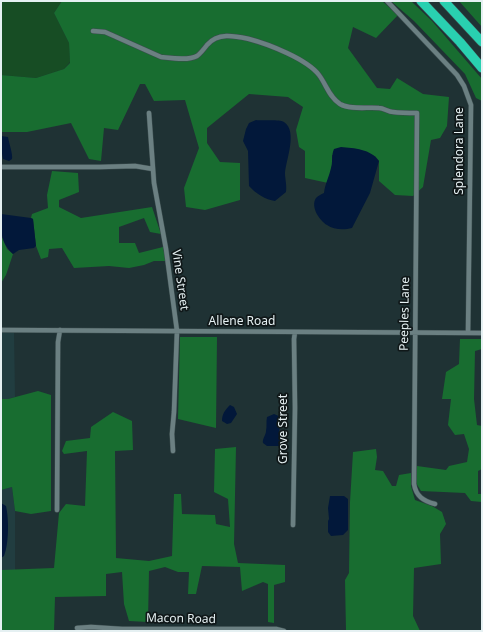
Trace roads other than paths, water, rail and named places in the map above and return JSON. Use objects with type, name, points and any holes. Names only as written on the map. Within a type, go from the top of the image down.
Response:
[{"type":"highway","points":[[421,1],[460,42],[482,68]]},
{"type":"highway","points":[[444,1],[482,42]]},
{"type":"street","name":"Splendora Lane","points":[[387,1],[457,75],[464,86],[471,106],[468,333]]},
{"type":"street","name":"Peeples Lane","points":[[93,31],[106,32],[161,57],[167,58],[192,58],[198,55],[212,40],[225,35],[241,37],[263,43],[288,53],[314,70],[319,75],[325,87],[339,106],[381,108],[391,112],[418,113],[414,484],[416,493],[420,497],[435,504]]},
{"type":"street","name":"Vine Street","points":[[149,113],[157,204],[166,249],[176,331],[172,434],[173,451]]},
{"type":"street","points":[[1,167],[136,166],[153,169]]},
{"type":"street","name":"Allene Road","points":[[1,330],[482,333]]},
{"type":"street","points":[[57,510],[58,342],[60,330]]},
{"type":"street","name":"Grove Street","points":[[293,525],[295,332]]},
{"type":"street","name":"Macon Road","points":[[77,628],[91,627],[122,630],[276,629],[284,631]]},
{"type":"water","points":[[256,120],[282,121],[288,126],[290,132],[291,139],[285,173],[286,192],[275,201],[261,196],[249,186],[248,151],[243,141],[249,123]]},
{"type":"water","points":[[1,136],[8,137],[12,157],[9,161],[3,159]]},
{"type":"water","points":[[341,147],[367,152],[376,157],[379,161],[370,193],[352,228],[336,229],[324,223],[319,217],[315,209],[314,202],[316,198],[324,193],[332,166],[334,149]]},
{"type":"water","points":[[1,214],[33,219],[36,246],[34,248],[19,250],[13,254],[3,240],[1,231]]},
{"type":"water","points":[[230,405],[234,407],[237,414],[231,423],[227,424],[222,421],[222,419],[224,412]]},
{"type":"water","points":[[274,414],[281,417],[279,432],[282,444],[279,446],[267,446],[263,442],[266,432],[267,417]]},
{"type":"water","points":[[330,496],[344,496],[348,499],[348,530],[343,535],[331,536],[328,532],[328,508]]},
{"type":"water","points":[[1,503],[6,506],[7,511],[8,538],[6,551],[4,556],[1,558]]}]
